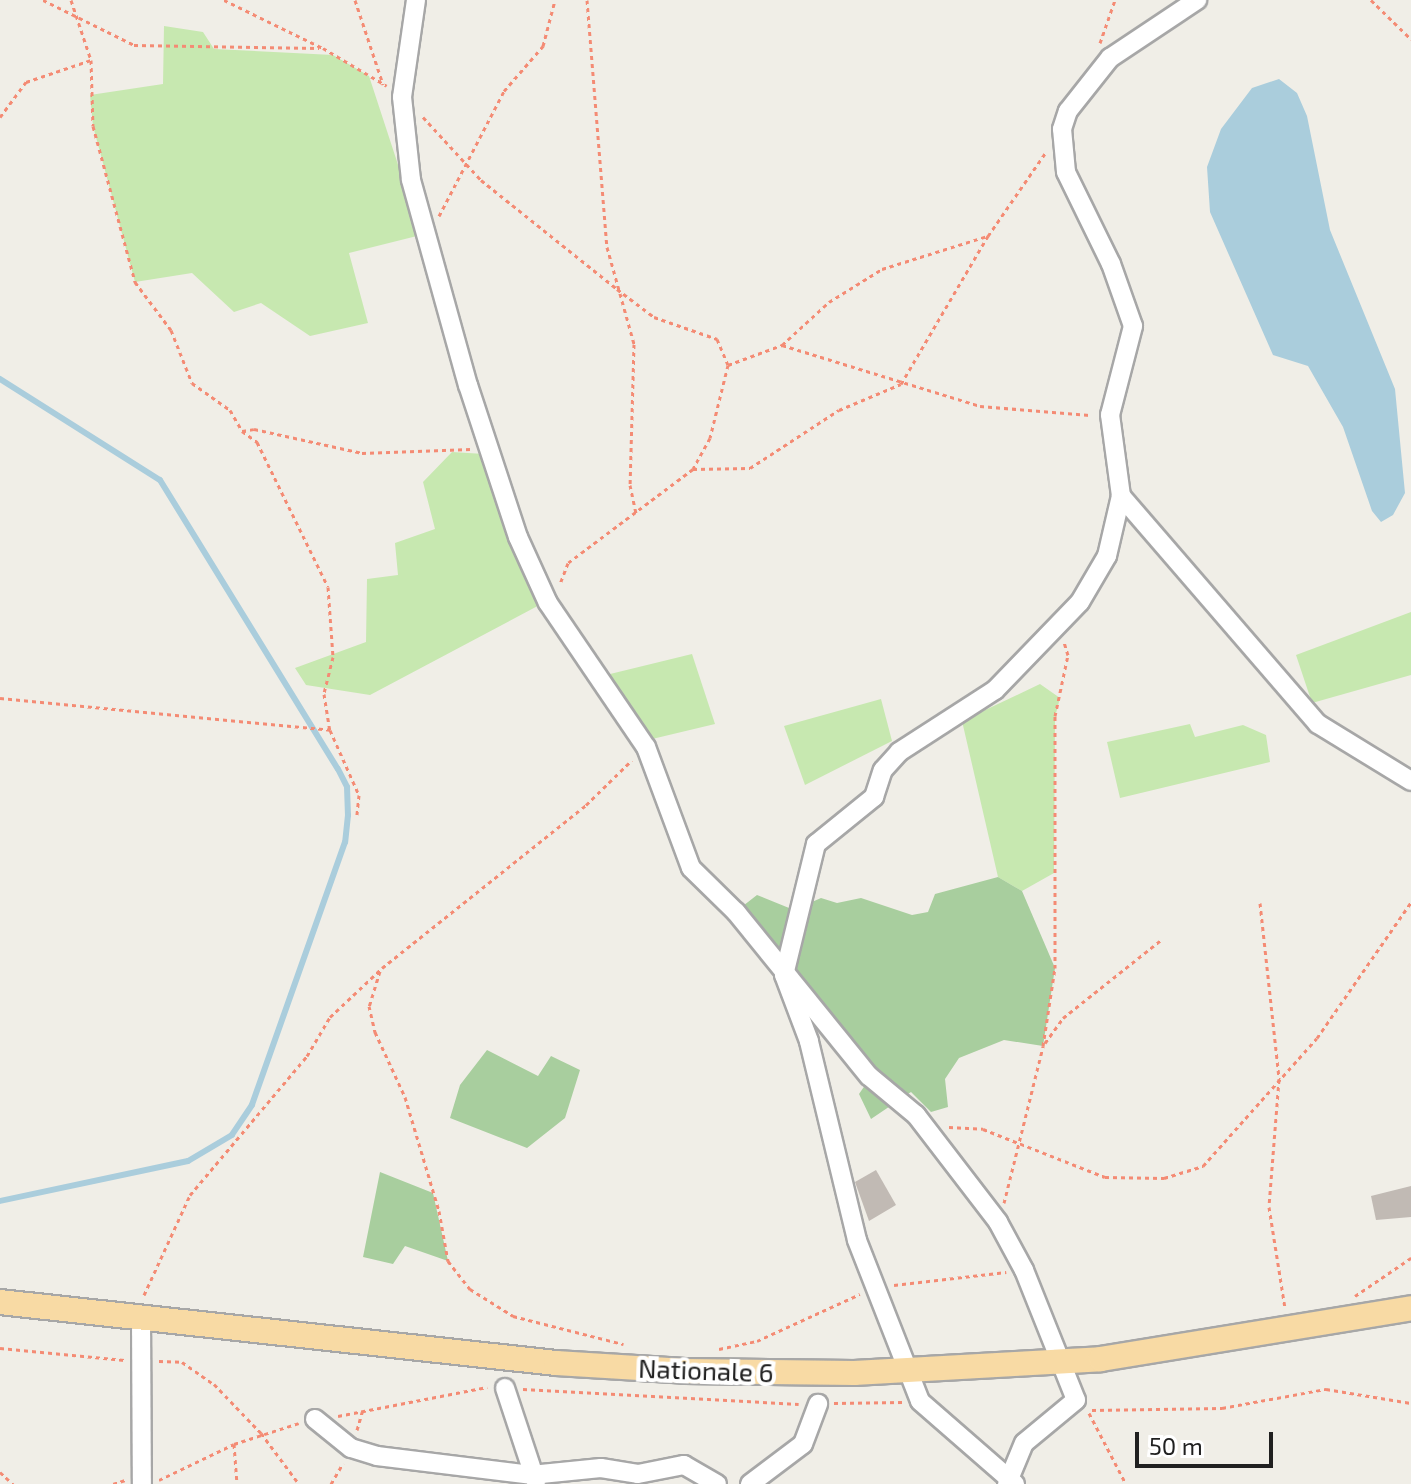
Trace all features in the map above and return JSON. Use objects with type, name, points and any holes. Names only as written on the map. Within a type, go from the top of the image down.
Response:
[{"type":"main road","name":"Nationale 6","points":[[0,1302],[556,1363],[685,1371],[910,1372],[1064,1363],[1291,1331],[1411,1308]]},
{"type":"street","points":[[416,0],[395,98],[406,153],[488,449],[551,608],[578,641],[646,747],[691,868],[736,912],[784,975],[869,1076],[916,1115],[998,1222],[1024,1270],[1064,1363],[1076,1400],[1024,1443],[1010,1480],[920,1401],[857,1240],[809,1041],[784,975],[816,844],[874,797],[883,770],[899,752],[982,701],[1059,627],[1107,556],[1121,496],[1110,415],[1133,326],[1111,264],[1066,172],[1062,129],[1068,111],[1110,58],[1197,0]]},
{"type":"street","points":[[1121,496],[1318,724],[1411,781]]},
{"type":"street","points":[[141,1317],[142,1484]]},
{"type":"street","points":[[505,1388],[534,1480]]},
{"type":"street","points":[[750,1484],[803,1444],[818,1404]]},
{"type":"street","points":[[315,1419],[351,1448],[377,1456],[534,1480],[601,1468],[638,1474],[684,1465],[717,1484]]},
{"type":"path","points":[[43,0],[134,45],[323,48]]},
{"type":"path","points":[[71,0],[79,16],[91,60],[93,126],[135,282],[171,330],[192,383],[230,410],[242,431],[257,442],[328,587],[333,657],[324,694],[330,730],[355,783],[357,815]]},
{"type":"path","points":[[224,0],[323,48],[383,84],[395,98],[465,157],[481,180],[617,289],[654,317],[717,339],[728,365],[710,438],[693,469],[568,563],[551,608]]},
{"type":"path","points":[[355,0],[383,84],[395,98]]},
{"type":"path","points":[[428,241],[465,157],[504,91],[543,46],[555,0]]},
{"type":"path","points":[[587,0],[607,247],[634,344],[630,485],[636,513]]},
{"type":"path","points":[[1371,0],[1411,39]]},
{"type":"path","points":[[0,117],[26,82],[91,60]]},
{"type":"path","points":[[693,469],[750,468],[839,410],[901,384],[988,236],[1062,129]]},
{"type":"path","points":[[728,365],[782,345],[829,302],[882,269],[988,236]]},
{"type":"path","points":[[782,345],[980,406],[1066,416],[1110,415]]},
{"type":"path","points":[[242,431],[254,429],[362,453],[488,449]]},
{"type":"path","points":[[998,1222],[1043,1046],[1055,968],[1055,716],[1068,655],[1059,627]]},
{"type":"path","points":[[0,698],[330,730]]},
{"type":"path","points":[[141,1317],[146,1282],[162,1261],[190,1195],[307,1056],[330,1017],[382,968],[586,805],[646,747]]},
{"type":"path","points":[[916,1115],[947,1127],[983,1129],[1105,1177],[1164,1178],[1203,1166],[1317,1038],[1411,902]]},
{"type":"path","points":[[1260,903],[1279,1079],[1269,1207],[1291,1331]]},
{"type":"path","points":[[1043,1046],[1063,1018],[1161,940]]},
{"type":"path","points":[[382,968],[369,1006],[375,1032],[405,1097],[439,1211],[448,1261],[470,1289],[513,1316],[629,1345]]},
{"type":"path","points":[[1327,1324],[1365,1286],[1411,1258]]},
{"type":"path","points":[[717,1349],[757,1341],[876,1287],[1024,1270]]},
{"type":"path","points":[[0,1348],[182,1362],[214,1384],[299,1484]]},
{"type":"path","points":[[1126,1484],[1087,1410],[1119,1414],[1222,1408],[1326,1389],[1411,1403]]},
{"type":"path","points":[[234,1444],[237,1484]]},
{"type":"path","points":[[0,1472],[13,1484]]},
{"type":"green space","points":[[164,26],[203,32],[214,49],[333,55],[369,76],[421,235],[349,253],[368,323],[310,336],[261,303],[234,312],[192,273],[135,282],[93,126],[90,95],[163,84]]},
{"type":"green space","points":[[452,452],[484,454],[547,601],[370,695],[306,685],[295,668],[366,642],[367,579],[398,575],[395,543],[435,529],[423,482]]},
{"type":"green space","points":[[1411,612],[1411,675],[1312,703],[1296,655]]},
{"type":"green space","points":[[692,654],[715,724],[648,740],[606,675]]},
{"type":"green space","points":[[1040,684],[1060,698],[1055,717],[1054,873],[1022,891],[998,877],[962,721]]},
{"type":"green space","points":[[881,699],[892,741],[805,785],[784,726]]},
{"type":"green space","points":[[1190,724],[1195,737],[1243,725],[1266,735],[1270,762],[1120,798],[1107,742]]},
{"type":"green space","points":[[998,877],[1022,891],[1055,968],[1043,1046],[1004,1040],[959,1058],[945,1079],[948,1107],[931,1112],[911,1092],[871,1119],[859,1094],[868,1081],[739,909],[757,895],[794,910],[821,898],[837,903],[861,898],[912,915],[928,912],[935,894]]},
{"type":"green space","points":[[487,1050],[538,1076],[551,1056],[580,1070],[565,1118],[527,1148],[450,1118],[460,1085]]},
{"type":"green space","points":[[380,1172],[433,1193],[448,1261],[405,1246],[393,1264],[363,1257]]},
{"type":"water","points":[[1279,79],[1297,93],[1307,116],[1330,230],[1395,389],[1405,493],[1393,515],[1381,522],[1372,511],[1343,427],[1308,366],[1273,355],[1210,212],[1207,167],[1221,129],[1252,88]]},
{"type":"building","points":[[876,1170],[896,1205],[869,1221],[855,1182]]},
{"type":"building","points":[[1411,1186],[1411,1217],[1376,1220],[1371,1196]]},
{"type":"waterway","points":[[0,379],[160,480],[338,769],[347,787],[348,815],[345,842],[252,1105],[232,1135],[188,1161],[0,1201]]}]
